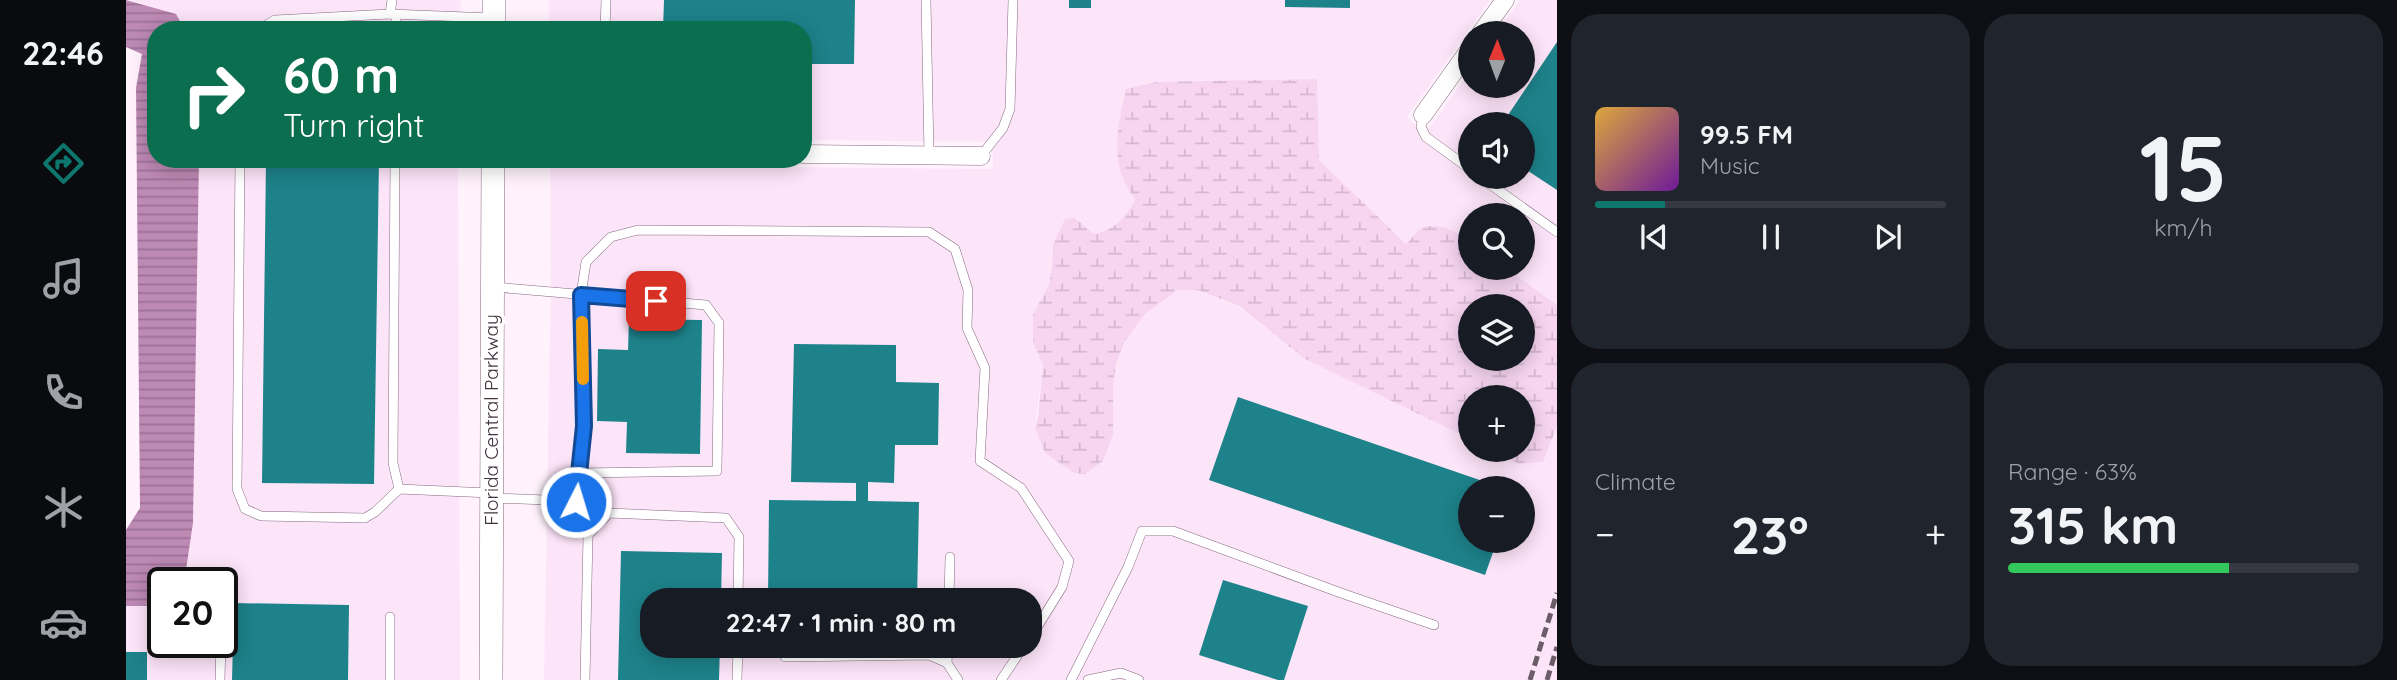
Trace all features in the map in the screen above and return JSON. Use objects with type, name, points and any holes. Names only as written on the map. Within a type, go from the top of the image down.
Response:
[{"type":"street","points":[[1490,21],[1505,0]]},
{"type":"street","points":[[1423,115],[1458,66]]},
{"type":"street","points":[[812,154],[981,156]]},
{"type":"street","name":"Florida Central Parkway","points":[[491,680],[493,168]]},
{"type":"lane","points":[[392,0],[394,21]]},
{"type":"lane","points":[[605,21],[606,0]]},
{"type":"lane","points":[[926,0],[929,155]]},
{"type":"lane","points":[[981,156],[1003,128],[1010,108],[1013,0]]},
{"type":"lane","points":[[273,21],[393,14],[494,16]]},
{"type":"lane","points":[[1423,115],[1421,127],[1426,137],[1458,160]]},
{"type":"lane","points":[[240,168],[237,489],[245,509],[261,516],[365,518],[399,489],[576,502],[609,513],[726,518],[739,537],[738,588]]},
{"type":"lane","points":[[395,168],[393,463],[399,489]]},
{"type":"lane","points":[[1497,189],[1557,232]]},
{"type":"lane","points":[[576,502],[584,426],[581,295],[586,262],[611,237],[638,230],[929,232],[955,248],[968,290],[967,328],[985,368],[980,461],[1021,488],[1069,561],[1062,587],[1042,619]]},
{"type":"lane","points":[[492,287],[706,304],[719,323],[717,471],[579,473]]},
{"type":"lane","points":[[585,680],[588,535],[609,513]]},
{"type":"lane","points":[[1071,680],[1128,566],[1142,531],[1173,531],[1434,625]]},
{"type":"lane","points":[[949,588],[950,557]]},
{"type":"lane","points":[[390,617],[390,680]]},
{"type":"lane","points":[[220,658],[220,680]]},
{"type":"lane","points":[[737,680],[738,658]]},
{"type":"lane","points":[[937,658],[947,663],[958,680]]},
{"type":"lane","points":[[947,658],[947,663]]},
{"type":"lane","points":[[1001,680],[1016,658]]},
{"type":"lane","points":[[1088,680],[1121,673],[1139,680]]},
{"type":"shaded area","points":[[126,0],[176,14],[180,21],[147,21],[147,168],[199,168],[193,523],[186,567],[147,567],[147,606],[126,606],[126,530],[140,508],[136,88],[142,54],[126,47]]},
{"type":"shaded area","points":[[130,0],[461,0],[460,21],[180,21],[176,14]]},
{"type":"shaded area","points":[[549,0],[1490,0],[1475,21],[1458,21],[1458,45],[1407,117],[1425,134],[1458,88],[1458,98],[1535,98],[1535,21],[1505,21],[1520,0],[1557,0],[1557,305],[1523,280],[1535,280],[1535,203],[1458,203],[1458,234],[1420,229],[1406,245],[1319,160],[1122,178],[1135,200],[1122,221],[1094,234],[1075,218],[1053,244],[1049,285],[1033,314],[1033,343],[1043,364],[1035,428],[1045,453],[1074,473],[1085,474],[1113,384],[1116,363],[1125,341],[1146,313],[1176,290],[1198,290],[1239,307],[1305,359],[1458,433],[1458,462],[1543,462],[1557,426],[1557,680],[544,680],[551,272],[550,168],[993,169],[992,142],[812,140],[812,21],[549,21]]},
{"type":"shaded area","points":[[199,168],[458,168],[460,680],[126,680],[126,606],[147,606],[147,658],[238,658],[238,567],[186,567],[193,523]]},
{"type":"green space","points":[[1317,79],[1319,160],[1406,244],[1422,228],[1435,226],[1448,229],[1458,234],[1458,280],[1523,280],[1557,305],[1557,426],[1543,462],[1519,464],[1515,462],[1535,462],[1535,385],[1458,385],[1458,433],[1305,359],[1239,306],[1198,290],[1176,290],[1146,313],[1125,341],[1116,363],[1113,384],[1113,435],[1103,461],[1085,474],[1074,473],[1045,453],[1035,428],[1043,364],[1033,343],[1033,314],[1049,285],[1053,244],[1065,219],[1075,218],[1094,234],[1102,232],[1123,218],[1135,200],[1123,179],[1118,155],[1118,133],[1126,89],[1156,82]]},
{"type":"building","points":[[664,0],[855,0],[854,64],[812,64],[812,21],[663,21]]},
{"type":"building","points":[[1069,0],[1091,0],[1091,8],[1069,8]]},
{"type":"building","points":[[1285,0],[1350,0],[1350,8],[1285,7]]},
{"type":"building","points":[[1557,42],[1557,190],[1535,176],[1535,112],[1510,112],[1519,98],[1535,98],[1535,75]]},
{"type":"building","points":[[266,168],[379,168],[374,484],[262,483]]},
{"type":"building","points":[[629,319],[702,320],[700,454],[626,453],[627,422],[597,421],[598,349],[628,350]]},
{"type":"building","points":[[794,344],[896,345],[896,382],[939,383],[938,445],[895,445],[894,483],[868,482],[868,501],[919,502],[917,588],[768,588],[769,500],[856,501],[856,483],[791,482]]},
{"type":"building","points":[[1238,397],[1468,476],[1458,476],[1458,553],[1493,553],[1485,575],[1209,480]]},
{"type":"building","points":[[621,551],[722,553],[721,588],[640,588],[640,658],[720,658],[719,680],[618,680]]},
{"type":"building","points":[[1223,580],[1308,606],[1284,680],[1199,655]]},
{"type":"building","points":[[238,603],[349,605],[348,680],[232,680],[233,658],[238,658]]},
{"type":"building","points":[[126,652],[147,652],[147,680],[126,680]]},
{"type":"railway","points":[[1530,680],[1557,593]]},
{"type":"railway","points":[[1547,680],[1557,647]]},
{"type":"slow traffic","points":[[582,322],[583,379]]},
{"type":"route","points":[[576,502],[584,426],[581,295],[656,301]]}]
